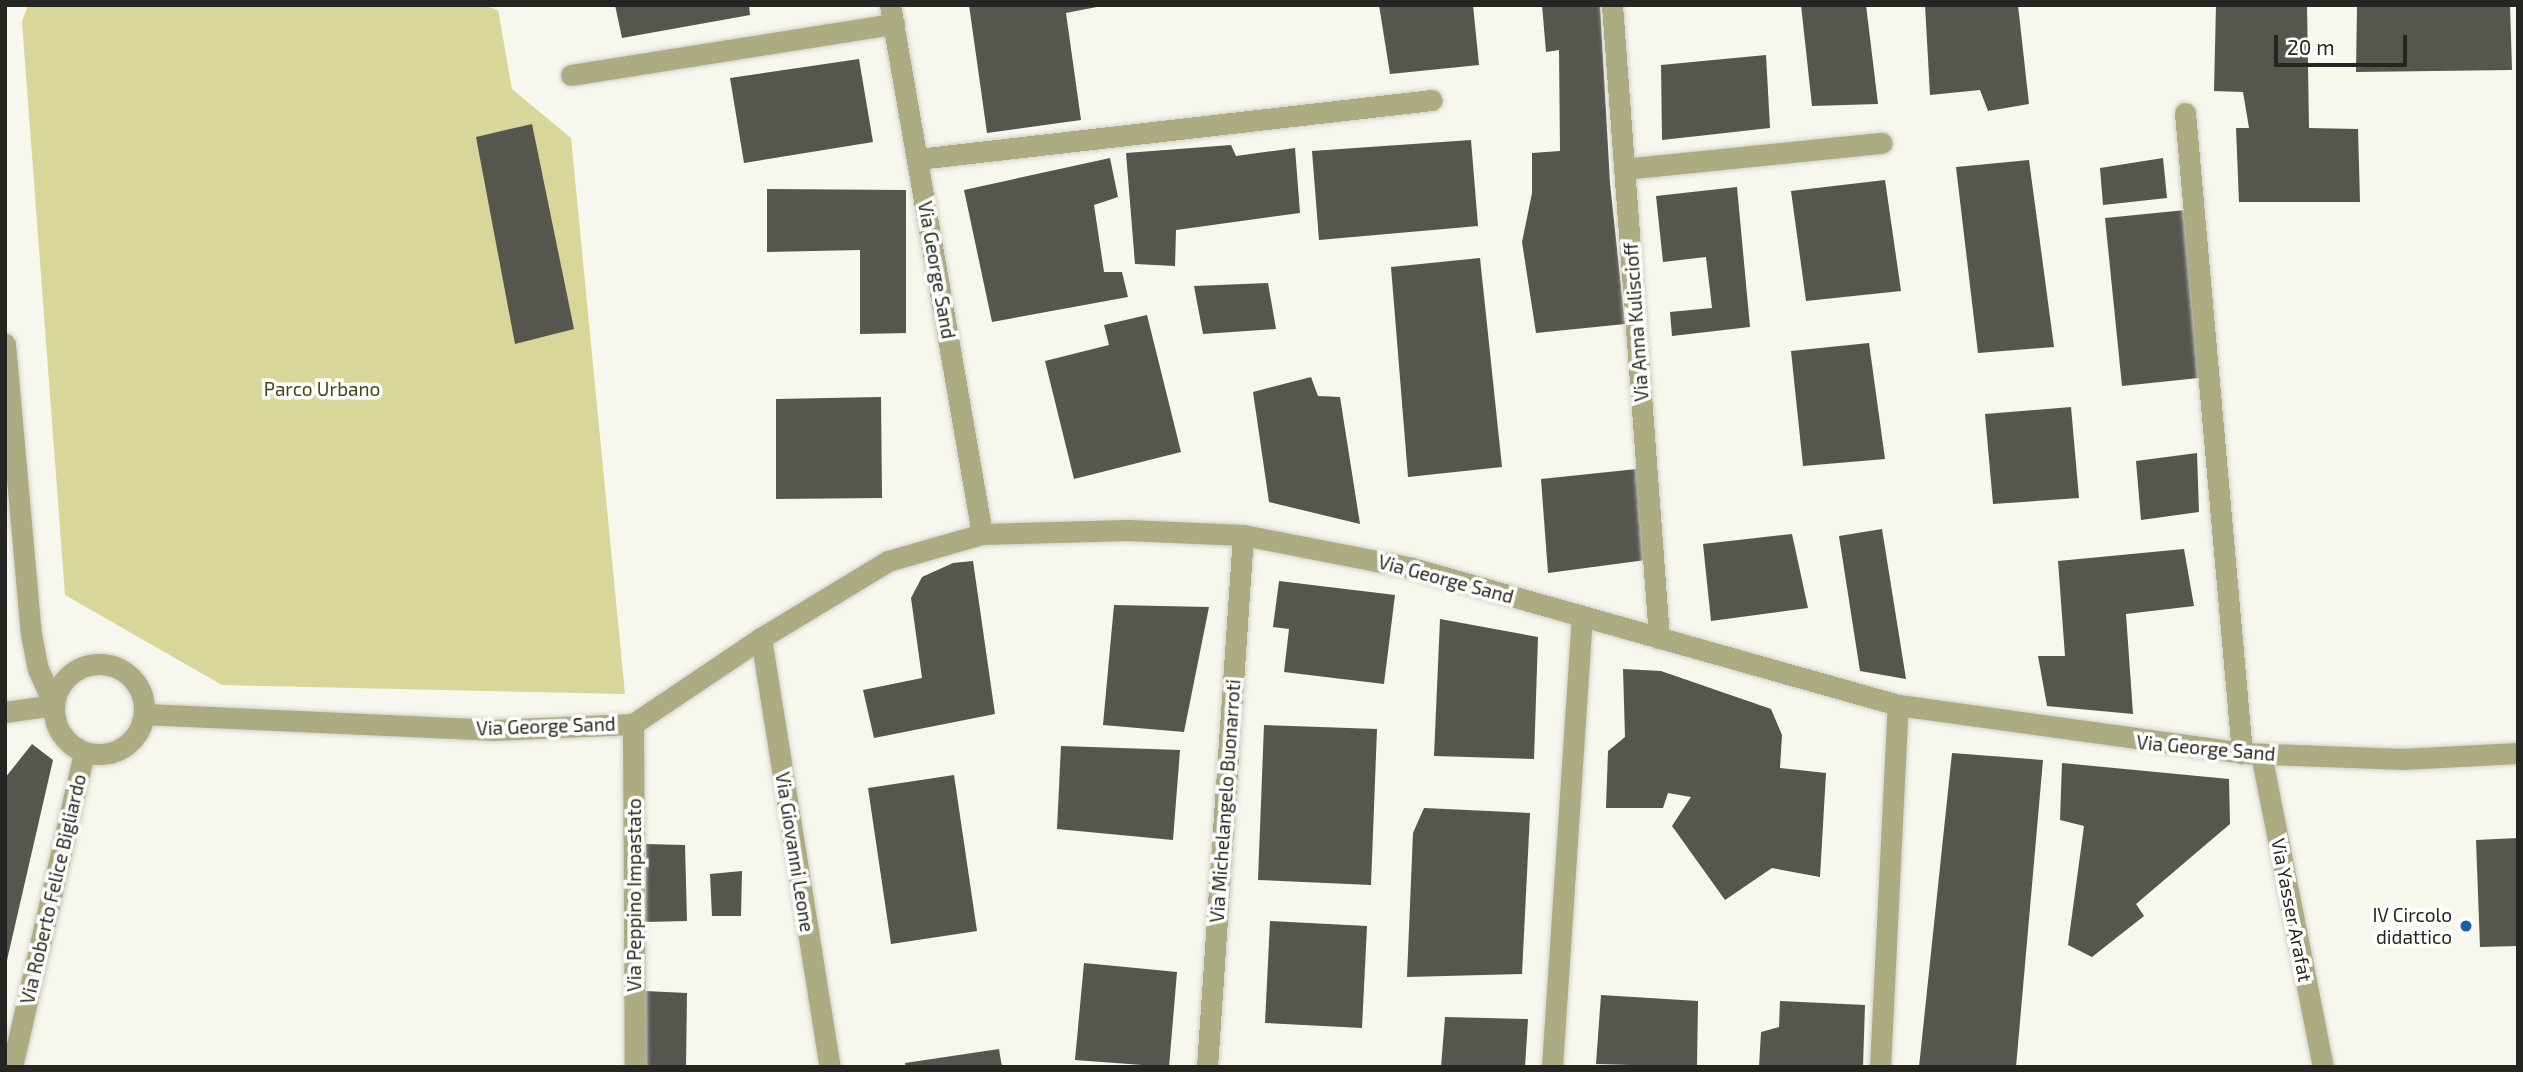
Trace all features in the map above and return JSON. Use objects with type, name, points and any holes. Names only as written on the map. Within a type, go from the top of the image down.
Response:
[{"type":"street","name":"Via Anna Kuliscioff","points":[[1612,5],[1659,638]]},
{"type":"street","points":[[570,75],[892,15]]},
{"type":"street","name":"Via George Sand","points":[[892,15],[982,534]]},
{"type":"street","points":[[918,159],[1432,100]]},
{"type":"street","name":"Via Yasser Arafat","points":[[2185,113],[2251,754],[2323,1067]]},
{"type":"street","points":[[1624,169],[1882,143]]},
{"type":"street","points":[[5,344],[31,634],[38,669],[54,705],[61,734],[84,752],[114,753],[127,746],[137,735],[144,714],[142,692],[134,679],[108,664],[93,663],[67,677],[54,705]]},
{"type":"street","name":"Via George Sand","points":[[144,714],[492,730],[633,724],[761,638],[888,561],[982,534],[1128,530],[1243,535],[1412,568],[1898,705],[2251,754],[2402,759],[2518,753]]},
{"type":"street","name":"Via Michelangelo Buonarroti","points":[[1207,1067],[1243,535]]},
{"type":"street","points":[[1552,1067],[1581,616]]},
{"type":"street","name":"Via Giovanni Leone","points":[[761,638],[830,1067]]},
{"type":"street","points":[[5,712],[54,705]]},
{"type":"street","points":[[1880,1067],[1898,705]]},
{"type":"street","name":"Via Peppino Impastato","points":[[633,724],[635,1067]]},
{"type":"street","name":"Via Roberto Felice Bigliardo","points":[[12,1067],[84,752]]},
{"type":"green space","name":"Parco Urbano","points":[[28,5],[482,5],[498,10],[512,89],[571,138],[625,694],[222,685],[65,595],[22,22]]},
{"type":"building","points":[[615,5],[749,5],[750,15],[622,38]]},
{"type":"building","points":[[969,5],[1107,5],[1066,13],[1081,120],[987,133]]},
{"type":"building","points":[[1379,5],[1473,5],[1479,65],[1390,74]]},
{"type":"building","points":[[1542,5],[1600,5],[1610,183],[1625,324],[1536,333],[1522,242],[1532,193],[1532,153],[1560,151],[1559,50],[1546,52]]},
{"type":"building","points":[[1801,5],[1866,5],[1878,104],[1812,106]]},
{"type":"building","points":[[1925,5],[2018,5],[2029,104],[1988,111],[1980,90],[1930,95]]},
{"type":"building","points":[[2216,5],[2307,5],[2309,128],[2358,129],[2360,202],[2239,202],[2236,128],[2249,128],[2243,92],[2214,91]]},
{"type":"building","points":[[2357,5],[2510,5],[2512,70],[2356,72]]},
{"type":"building","points":[[1766,55],[1770,128],[1662,140],[1661,65]]},
{"type":"building","points":[[859,59],[873,142],[744,163],[730,78]]},
{"type":"building","points":[[532,124],[574,329],[515,344],[476,137]]},
{"type":"building","points":[[1471,140],[1478,226],[1319,240],[1312,151]]},
{"type":"building","points":[[1231,145],[1236,156],[1295,148],[1300,213],[1176,230],[1175,266],[1135,264],[1126,153]]},
{"type":"building","points":[[1110,158],[1118,197],[1094,205],[1104,272],[1122,272],[1128,297],[992,322],[964,190]]},
{"type":"building","points":[[2163,158],[2167,198],[2103,205],[2100,168]]},
{"type":"building","points":[[2029,160],[2054,347],[1978,353],[1956,167]]},
{"type":"building","points":[[1885,180],[1901,291],[1806,301],[1791,191]]},
{"type":"building","points":[[1737,187],[1750,327],[1672,336],[1670,312],[1712,308],[1706,257],[1663,262],[1656,196]]},
{"type":"building","points":[[767,189],[906,190],[906,333],[860,334],[860,250],[767,252]]},
{"type":"building","points":[[2186,210],[2208,377],[2122,386],[2105,218]]},
{"type":"building","points":[[1480,258],[1502,467],[1408,477],[1391,267]]},
{"type":"building","points":[[1268,283],[1276,329],[1203,334],[1194,286]]},
{"type":"building","points":[[1147,315],[1181,452],[1074,479],[1045,361],[1109,345],[1104,325]]},
{"type":"building","points":[[1869,343],[1885,459],[1803,466],[1791,351]]},
{"type":"building","points":[[1311,377],[1318,396],[1340,397],[1360,524],[1269,502],[1253,392]]},
{"type":"building","points":[[881,397],[882,498],[776,499],[776,399]]},
{"type":"building","points":[[2071,407],[2079,498],[1993,504],[1985,414]]},
{"type":"building","points":[[2197,453],[2199,512],[2141,520],[2136,461]]},
{"type":"building","points":[[1637,469],[1646,560],[1548,573],[1541,479]]},
{"type":"building","points":[[1882,529],[1906,679],[1860,671],[1839,536]]},
{"type":"building","points":[[1792,534],[1808,608],[1711,621],[1703,544]]},
{"type":"building","points":[[2184,549],[2194,606],[2126,614],[2133,714],[2047,706],[2038,656],[2065,656],[2058,561]]},
{"type":"building","points":[[973,561],[995,714],[874,738],[863,690],[922,678],[911,598],[922,577],[953,563]]},
{"type":"building","points":[[1279,581],[1395,595],[1384,684],[1284,672],[1289,629],[1273,627]]},
{"type":"building","points":[[1114,605],[1209,607],[1184,732],[1103,725]]},
{"type":"building","points":[[1440,619],[1538,637],[1534,759],[1434,756]]},
{"type":"building","points":[[1623,669],[1661,671],[1771,709],[1782,735],[1780,768],[1826,773],[1820,877],[1772,868],[1725,900],[1672,826],[1691,797],[1668,793],[1663,808],[1606,808],[1608,751],[1625,737]]},
{"type":"building","points":[[1264,725],[1377,729],[1371,885],[1258,880]]},
{"type":"building","points":[[32,744],[53,760],[5,969],[5,778]]},
{"type":"building","points":[[1061,746],[1180,750],[1173,840],[1057,829]]},
{"type":"building","points":[[1952,753],[2043,760],[2016,1067],[1919,1067]]},
{"type":"building","points":[[2062,763],[2229,779],[2230,824],[2136,904],[2144,916],[2092,957],[2068,945],[2084,826],[2060,820]]},
{"type":"building","points":[[954,775],[977,931],[891,944],[868,788]]},
{"type":"building","points":[[1424,808],[1530,813],[1522,974],[1407,977],[1413,833]]},
{"type":"building","points":[[2518,838],[2518,946],[2480,947],[2476,840]]},
{"type":"building","points":[[646,844],[685,845],[687,921],[645,922]]},
{"type":"building","points":[[742,871],[741,916],[712,916],[710,874]]},
{"type":"building","points":[[1270,921],[1367,926],[1362,1028],[1265,1023]]},
{"type":"building","points":[[1084,963],[1177,972],[1169,1067],[1075,1060]]},
{"type":"building","points":[[645,991],[687,993],[686,1067],[645,1067]]},
{"type":"building","points":[[1601,995],[1698,1001],[1697,1067],[1596,1064]]},
{"type":"building","points":[[1780,1001],[1865,1005],[1863,1067],[1759,1067],[1761,1032],[1779,1027]]},
{"type":"building","points":[[1445,1017],[1528,1019],[1525,1067],[1441,1067]]},
{"type":"building","points":[[999,1049],[1002,1067],[906,1067],[905,1063]]},
{"type":"place","name":"IV Circolo didattico","points":[[2466,926]]}]
